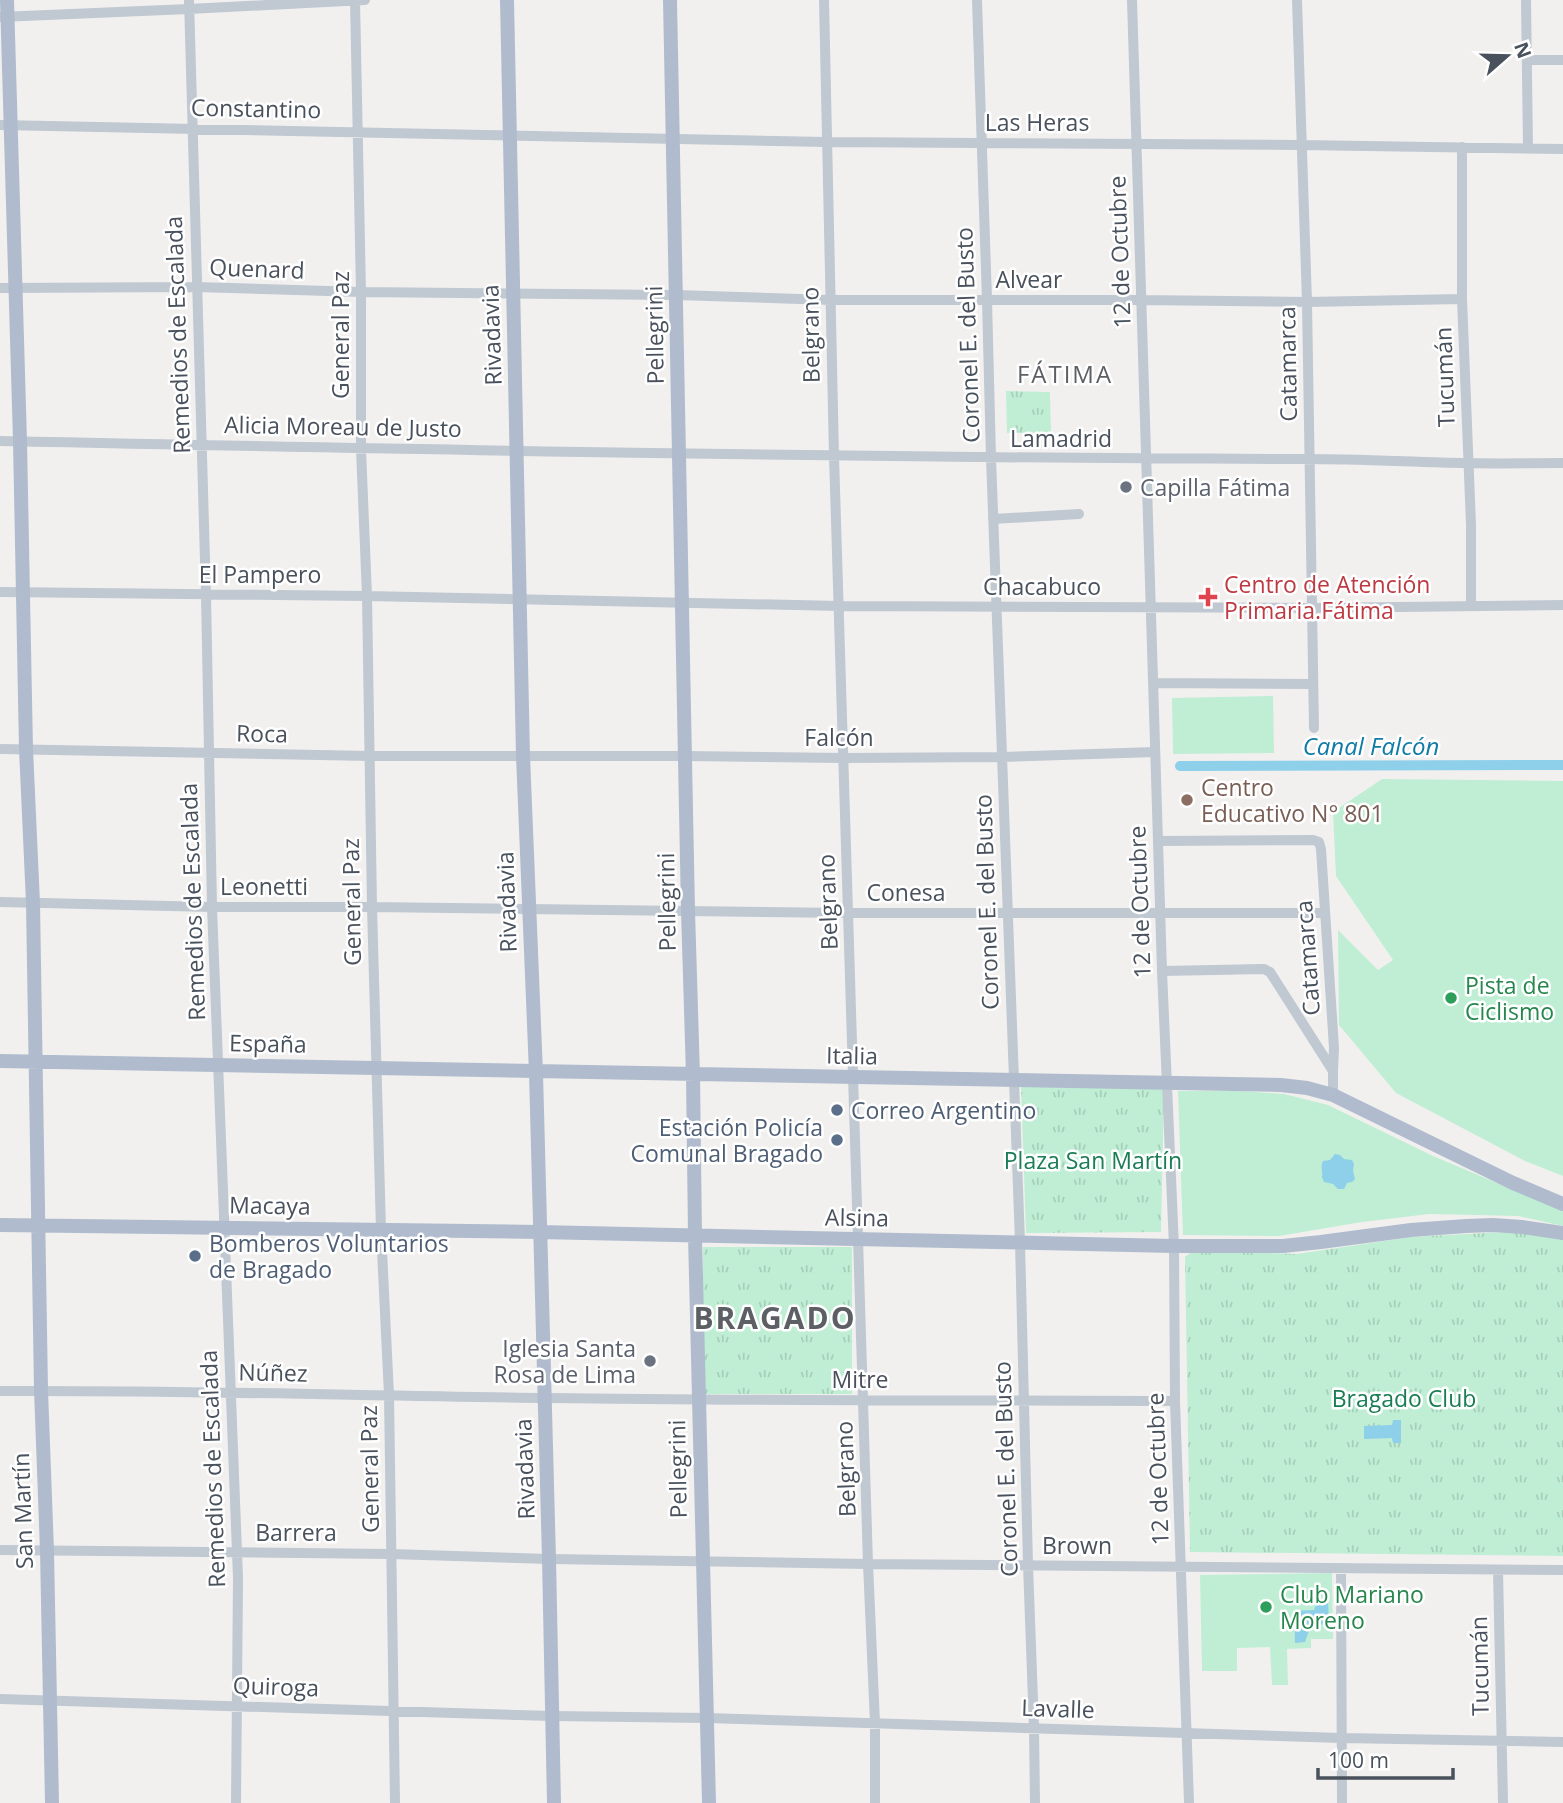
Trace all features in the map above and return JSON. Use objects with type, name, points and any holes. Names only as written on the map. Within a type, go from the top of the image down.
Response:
[{"type":"main road","name":"San Martín","points":[[8,0],[4,17],[5,125],[15,288],[26,749],[33,903],[41,1390],[52,1803]]},
{"type":"main road","name":"Rivadavia","points":[[507,0],[523,756],[536,1073],[554,1803]]},
{"type":"main road","name":"Pellegrini","points":[[670,0],[709,1803]]},
{"type":"main road","name":"España","points":[[0,1061],[377,1067],[536,1073]]},
{"type":"main road","name":"Italia","points":[[536,1073],[1270,1084],[1307,1088],[1333,1095],[1513,1183],[1563,1204]]},
{"type":"main road","name":"Macaya","points":[[0,1225],[539,1232]]},
{"type":"main road","name":"Alsina","points":[[539,1232],[1174,1246],[1283,1246],[1411,1230],[1493,1225],[1563,1233]]},
{"type":"street","name":"General Paz","points":[[355,0],[361,449],[367,596],[381,1230],[389,1395],[395,1803]]},
{"type":"street","points":[[4,17],[189,5],[365,0]]},
{"type":"street","name":"Belgrano","points":[[824,0],[834,456],[875,1723],[875,1803]]},
{"type":"street","name":"Coronel E. del Busto","points":[[977,0],[1001,757],[1020,1242],[1035,1803]]},
{"type":"street","name":"12 de Octubre","points":[[1132,0],[1160,914],[1174,1246],[1175,1401],[1189,1803]]},
{"type":"street","name":"Catamarca","points":[[1297,0],[1307,302],[1314,728]]},
{"type":"street","points":[[1526,0],[1528,148]]},
{"type":"street","name":"Remedios de Escalada","points":[[189,5],[212,907],[237,1553],[236,1803]]},
{"type":"street","points":[[1527,60],[1563,60]]},
{"type":"street","name":"Constantino","points":[[5,125],[510,137]]},
{"type":"street","name":"Las Heras","points":[[510,137],[1563,149]]},
{"type":"street","name":"Tucumán","points":[[1462,147],[1462,299],[1471,526],[1471,606]]},
{"type":"street","name":"Quenard","points":[[0,288],[196,287],[512,295]]},
{"type":"street","name":"Alvear","points":[[512,295],[676,295],[831,300],[1307,302],[1462,299]]},
{"type":"street","name":"Alicia Moreau de Justo","points":[[0,441],[517,451]]},
{"type":"street","name":"Lamadrid","points":[[517,451],[1563,463]]},
{"type":"street","points":[[993,519],[1079,514]]},
{"type":"street","name":"El Pampero","points":[[0,592],[520,599]]},
{"type":"street","name":"Chacabuco","points":[[520,599],[839,606],[1151,608],[1563,605]]},
{"type":"street","points":[[1153,682],[1313,684]]},
{"type":"street","name":"Roca","points":[[0,749],[209,754],[523,756]]},
{"type":"street","name":"Falcón","points":[[523,756],[844,758],[1155,752]]},
{"type":"street","name":"Catamarca","points":[[1158,841],[1313,839],[1319,842],[1334,1048],[1333,1095]]},
{"type":"street","name":"Leonetti","points":[[0,902],[212,907],[529,909]]},
{"type":"street","name":"Conesa","points":[[529,909],[848,913],[1325,913]]},
{"type":"street","points":[[1162,971],[1264,969],[1270,972],[1333,1071]]},
{"type":"street","name":"Núñez","points":[[0,1391],[545,1398]]},
{"type":"street","name":"Mitre","points":[[545,1398],[1175,1401]]},
{"type":"street","name":"Barrera","points":[[0,1550],[391,1553],[550,1559]]},
{"type":"street","name":"Brown","points":[[550,1559],[1563,1570]]},
{"type":"street","points":[[1341,1568],[1342,1803]]},
{"type":"street","name":"Tucumán","points":[[1499,1570],[1503,1803]]},
{"type":"street","name":"Quiroga","points":[[0,1699],[552,1716]]},
{"type":"street","name":"Lavalle","points":[[552,1716],[1563,1742]]},
{"type":"green space","points":[[1006,391],[1050,392],[1051,433],[1007,433]]},
{"type":"green space","points":[[1273,696],[1274,753],[1173,754],[1172,698]]},
{"type":"green space","name":"Pista de Ciclismo","points":[[1382,779],[1563,781],[1563,1176],[1525,1161],[1396,1093],[1339,1025],[1338,930],[1378,970],[1393,960],[1336,876],[1333,812]]},
{"type":"green space","name":"Plaza San Martín","points":[[1021,1084],[1164,1088],[1161,1232],[1026,1233]]},
{"type":"green space","points":[[1178,1091],[1284,1094],[1328,1105],[1433,1156],[1563,1211],[1563,1226],[1518,1216],[1429,1214],[1279,1236],[1183,1235]]},
{"type":"green space","name":"Bragado Club","points":[[1524,1231],[1563,1238],[1563,1556],[1190,1552],[1185,1257],[1194,1250],[1297,1254],[1411,1237]]},
{"type":"green space","points":[[703,1247],[852,1247],[852,1394],[703,1394]]},
{"type":"green space","name":"Club Mariano Moreno","points":[[1332,1573],[1333,1639],[1311,1639],[1311,1648],[1287,1649],[1288,1685],[1272,1685],[1270,1647],[1237,1648],[1237,1671],[1202,1671],[1200,1575]]},
{"type":"water","points":[[1335,1154],[1352,1160],[1354,1164],[1355,1179],[1347,1183],[1344,1189],[1324,1182],[1322,1177],[1323,1161],[1330,1160]]},
{"type":"water","points":[[1393,1420],[1401,1420],[1401,1443],[1393,1443],[1392,1438],[1364,1439],[1364,1426],[1392,1425]]},
{"type":"water","points":[[1328,1599],[1329,1624],[1311,1625],[1305,1642],[1295,1643],[1294,1611],[1314,1610],[1318,1600]]},
{"type":"waterway","name":"Canal Falcón","points":[[1180,766],[1563,765]]},
{"type":"place","name":"Capilla Fátima","points":[[1126,487]]},
{"type":"place","name":"Centro de Atención Primaria.Fátima","points":[[1208,597]]},
{"type":"place","name":"Centro Educativo N° 801","points":[[1187,800]]},
{"type":"place","name":"Pista de Ciclismo","points":[[1451,998]]},
{"type":"place","name":"Correo Argentino","points":[[837,1110]]},
{"type":"place","name":"Estación Policía Comunal Bragado","points":[[837,1140]]},
{"type":"place","name":"Bomberos Voluntarios de Bragado","points":[[195,1256]]},
{"type":"place","name":"Iglesia Santa Rosa de Lima","points":[[650,1361]]},
{"type":"place","name":"Club Mariano Moreno","points":[[1266,1607]]},
{"type":"district","name":"FÁTIMA","points":[[1065,373]]},
{"type":"district","name":"BRAGADO","points":[[775,1317]]}]
